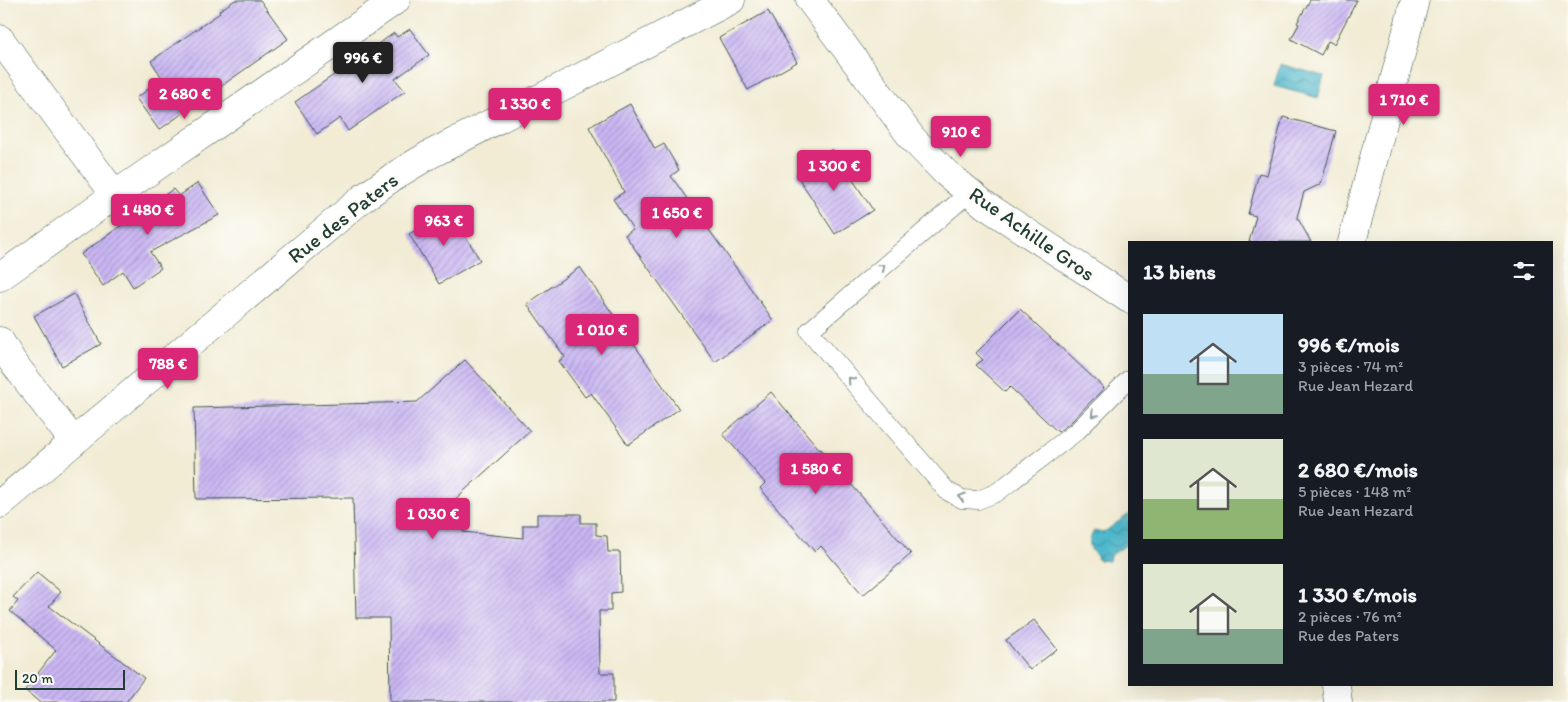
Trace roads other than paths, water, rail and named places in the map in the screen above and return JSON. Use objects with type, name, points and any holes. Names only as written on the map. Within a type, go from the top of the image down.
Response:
[{"type":"street","points":[[0,277],[396,0]]},
{"type":"street","name":"Rue des Paters","points":[[0,504],[356,204],[396,175],[429,155],[730,0]]},
{"type":"street","name":"Rue Achille Gros","points":[[810,0],[912,138],[946,173],[985,205],[1128,298]]},
{"type":"street","points":[[1352,241],[1415,0]]},
{"type":"street","points":[[0,39],[115,195]]},
{"type":"street","points":[[0,341],[12,361],[74,442]]},
{"type":"street","points":[[1336,686],[1338,702]]},
{"type":"lane","points":[[970,192],[809,331],[947,490],[962,499],[978,500],[996,493],[1078,430],[1128,380]]},
{"type":"water","points":[[1280,64],[1324,76],[1318,98],[1274,86]]},
{"type":"water","points":[[1128,515],[1128,544],[1110,556],[1109,561],[1098,560],[1090,544],[1094,531],[1103,533]]}]
